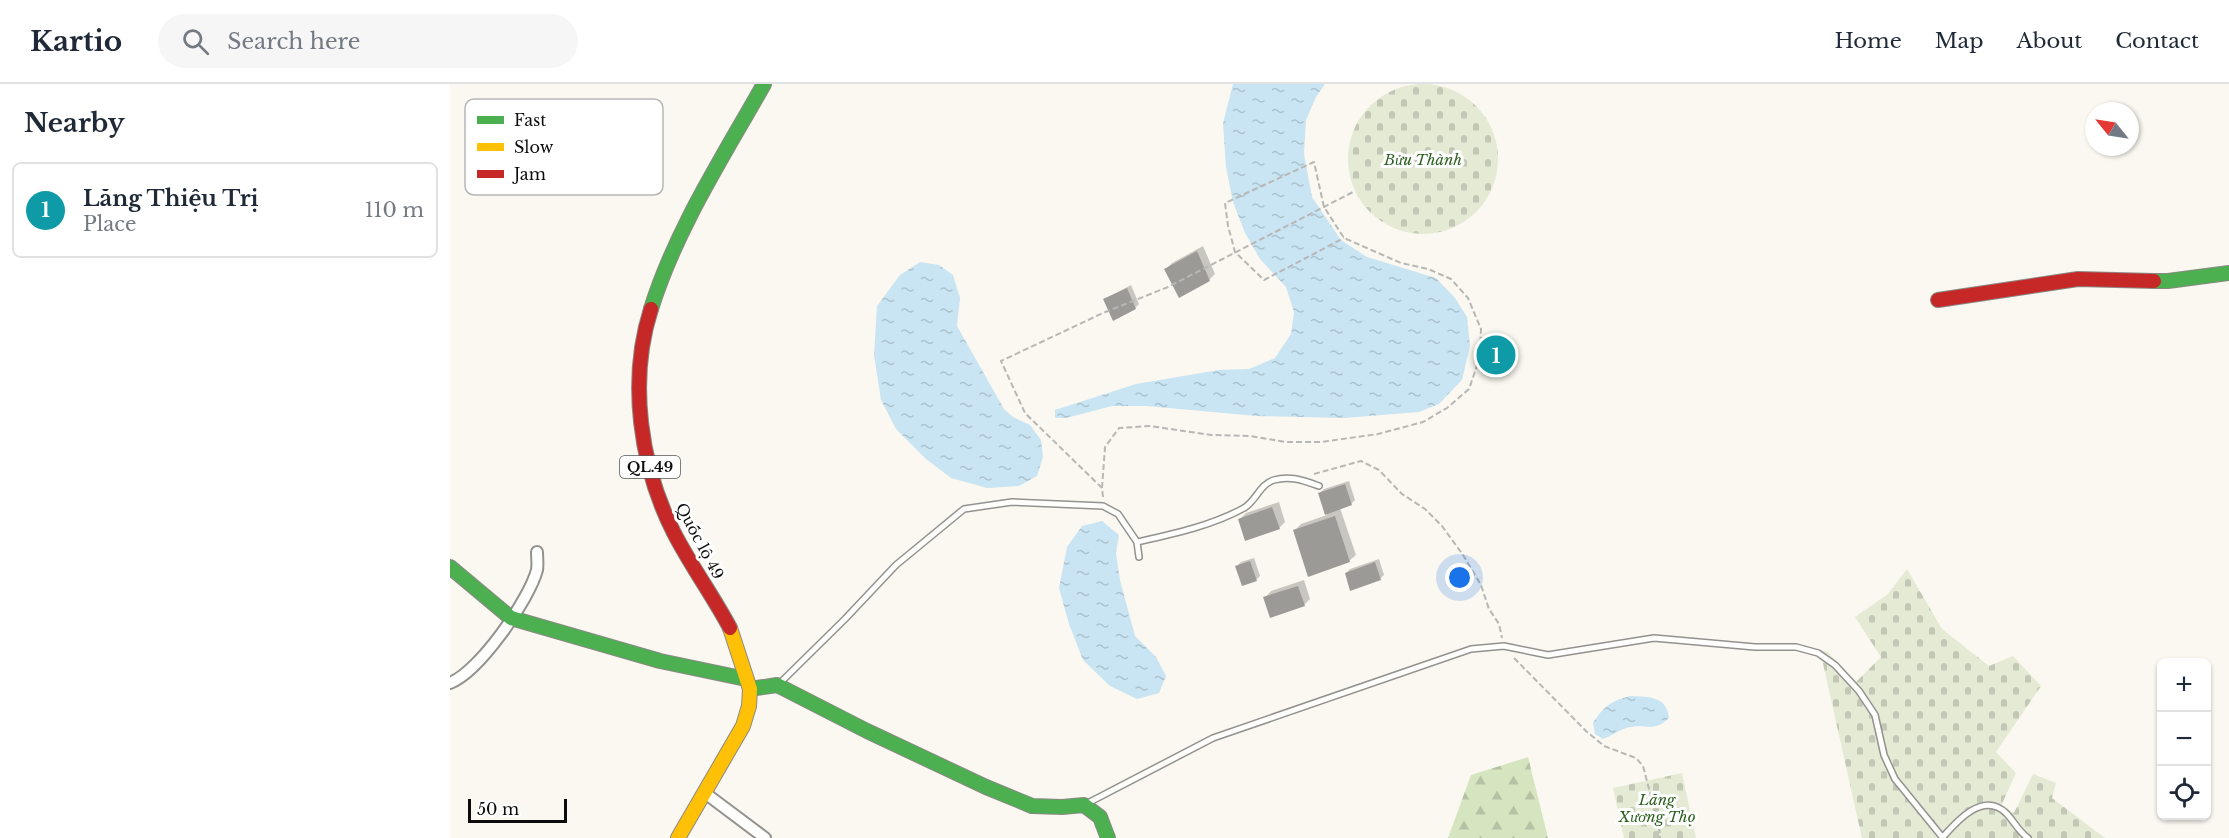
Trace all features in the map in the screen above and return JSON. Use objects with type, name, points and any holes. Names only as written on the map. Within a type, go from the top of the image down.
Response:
[{"type":"main road","name":"Quốc lộ 49","points":[[678,838],[743,726],[749,706],[748,684],[730,627],[695,572],[673,531],[659,498],[644,446],[639,380],[644,331],[661,277],[699,199],[764,84]]},
{"type":"main road","points":[[1938,300],[2078,279],[2168,281],[2229,273]]},
{"type":"main road","points":[[450,567],[511,618],[748,684],[777,685],[867,731],[1032,806],[1084,805],[1100,817],[1108,838]]},
{"type":"street","points":[[450,683],[458,680],[487,653],[528,594],[537,568],[537,552]]},
{"type":"street","points":[[705,793],[765,838]]},
{"type":"lane","points":[[1137,542],[1187,531],[1239,510],[1251,503],[1262,487],[1272,480],[1300,479],[1320,486]]},
{"type":"lane","points":[[777,685],[845,619],[896,565],[964,509],[1012,502],[1103,506],[1118,514],[1137,542],[1139,557]]},
{"type":"lane","points":[[1084,805],[1213,738],[1472,649],[1504,646],[1548,655],[1654,638],[1755,647],[1796,647],[1818,653],[1835,665],[1859,691],[1875,715],[1884,755],[1896,779],[1942,838],[1963,814],[1985,807],[1999,808],[2028,838]]},
{"type":"path","points":[[1103,506],[1105,447],[1119,428],[1150,426],[1211,435],[1250,436],[1286,442],[1330,441],[1378,434],[1423,423],[1447,408],[1469,389],[1480,357],[1481,329],[1468,298],[1451,279],[1428,269],[1401,263],[1344,238],[1324,207],[1314,162],[1225,203],[1235,252],[1264,280],[1344,238]]},
{"type":"path","points":[[1102,488],[1025,413],[1001,361],[1103,313],[1168,287],[1355,191]]},
{"type":"path","points":[[1300,479],[1361,461],[1379,470],[1402,494],[1425,509],[1442,526],[1481,585],[1489,609],[1499,624],[1504,646],[1604,746],[1636,758],[1643,766],[1660,838]]},
{"type":"green space","name":"Bửu Thành","points":[[1423,84],[1452,90],[1476,106],[1492,130],[1498,159],[1492,188],[1476,212],[1452,228],[1423,234],[1394,228],[1370,212],[1354,188],[1348,159],[1354,130],[1370,106],[1394,90]]},
{"type":"green space","points":[[1907,569],[1942,629],[1989,666],[2013,656],[2041,686],[1996,752],[2016,773],[2001,806],[2014,813],[2033,774],[2056,783],[2052,798],[2105,838],[1862,838],[1820,650],[1828,652],[1854,684],[1881,657],[1855,617],[1888,594]]},
{"type":"green space","points":[[1528,757],[1548,838],[1448,838],[1471,775]]},
{"type":"green space","name":"Lăng Xương Thọ","points":[[1682,773],[1696,838],[1624,838],[1613,788]]},
{"type":"water","points":[[1233,84],[1325,84],[1316,97],[1306,120],[1304,154],[1312,197],[1341,240],[1367,257],[1436,278],[1455,298],[1467,317],[1470,346],[1462,380],[1439,404],[1419,412],[1344,418],[1257,416],[1146,406],[1112,406],[1066,418],[1055,418],[1055,410],[1136,384],[1219,370],[1249,369],[1275,358],[1291,334],[1294,312],[1286,287],[1260,259],[1245,233],[1233,202],[1226,167],[1223,123]]},
{"type":"water","points":[[920,262],[939,265],[953,275],[960,298],[957,326],[1004,409],[1013,417],[1030,425],[1041,440],[1043,457],[1037,476],[1019,486],[987,488],[951,478],[926,459],[896,429],[881,400],[874,355],[877,306],[900,275]]},
{"type":"water","points":[[1102,521],[1119,535],[1116,553],[1120,580],[1135,636],[1156,657],[1166,676],[1159,693],[1137,699],[1110,686],[1083,660],[1069,624],[1059,588],[1067,547],[1082,526]]},
{"type":"water","points":[[1631,696],[1656,699],[1665,705],[1669,718],[1653,727],[1626,728],[1603,739],[1595,734],[1593,723],[1600,713],[1613,702]]},
{"type":"building","points":[[1197,251],[1210,281],[1179,298],[1164,269]]},
{"type":"building","points":[[1127,288],[1136,309],[1113,321],[1103,299]]},
{"type":"building","points":[[1345,484],[1352,505],[1325,515],[1318,493]]},
{"type":"building","points":[[1272,507],[1280,529],[1245,541],[1238,519]]},
{"type":"building","points":[[1335,516],[1350,562],[1308,577],[1293,530]]},
{"type":"building","points":[[1250,561],[1257,581],[1242,586],[1235,566]]},
{"type":"building","points":[[1375,562],[1381,580],[1350,591],[1345,573]]},
{"type":"building","points":[[1298,586],[1305,606],[1270,618],[1263,597]]},
{"type":"traffic: fast","points":[[651,309],[661,279],[687,222],[764,84]]},
{"type":"traffic: fast","points":[[2154,281],[2229,273]]},
{"type":"traffic: fast","points":[[450,567],[511,618],[660,661],[746,679]]},
{"type":"traffic: fast","points":[[750,689],[777,685],[867,731],[1032,806],[1084,805],[1100,817],[1108,838]]},
{"type":"traffic: slow","points":[[678,838],[743,726],[749,706],[750,689],[730,628]]},
{"type":"traffic: jam","points":[[1938,300],[2078,279],[2154,281]]},
{"type":"traffic: jam","points":[[651,309],[640,365],[639,394],[646,452],[662,507],[674,533],[730,628]]},
{"type":"place","name":"Lăng Thiệu Trị","points":[[1496,355]]}]
